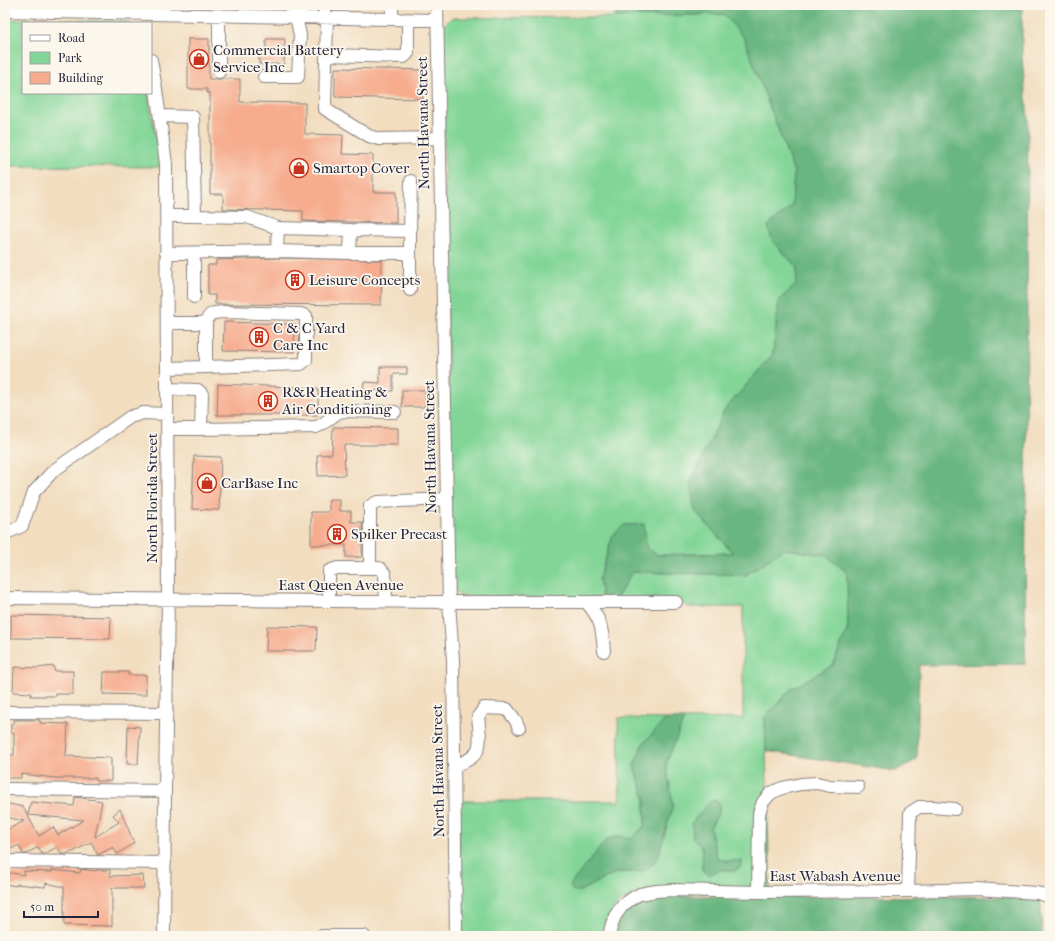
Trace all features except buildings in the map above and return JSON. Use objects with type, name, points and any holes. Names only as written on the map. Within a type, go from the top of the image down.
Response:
[{"type":"street","points":[[323,5],[326,17],[324,109],[369,136],[380,139],[440,138]]},
{"type":"street","points":[[392,5],[392,19]]},
{"type":"street","name":"North Havana Street","points":[[437,5],[449,602],[453,660],[456,936]]},
{"type":"street","points":[[5,11],[145,14],[173,9],[219,15],[243,10],[296,11],[326,17],[437,20]]},
{"type":"street","points":[[264,77],[298,77],[300,35],[296,11]]},
{"type":"street","points":[[219,15],[219,72]]},
{"type":"street","points":[[326,55],[404,57],[408,53],[408,19]]},
{"type":"street","name":"North Florida Street","points":[[152,66],[166,164],[168,600],[164,936]]},
{"type":"street","points":[[160,116],[193,117],[195,216]]},
{"type":"street","points":[[410,290],[411,181]]},
{"type":"street","points":[[166,216],[247,217],[278,228],[410,231]]},
{"type":"street","points":[[277,252],[278,228]]},
{"type":"street","points":[[350,253],[351,230]]},
{"type":"street","points":[[166,254],[277,252],[410,254]]},
{"type":"street","points":[[194,253],[194,297]]},
{"type":"street","points":[[167,368],[206,367],[301,364],[306,360],[306,316],[301,314],[212,313],[208,317],[206,323],[206,367]]},
{"type":"street","points":[[167,323],[206,323]]},
{"type":"street","points":[[167,389],[198,390],[202,394],[201,429]]},
{"type":"street","points":[[167,429],[316,426],[325,424],[335,414],[341,411],[395,412]]},
{"type":"street","points":[[5,531],[11,531],[22,526],[34,492],[53,471],[130,417],[142,413],[167,414]]},
{"type":"street","points":[[370,568],[370,506],[377,502],[447,499]]},
{"type":"street","points":[[329,601],[329,571],[337,568],[380,568],[385,574],[386,601]]},
{"type":"street","name":"East Queen Avenue","points":[[5,598],[587,603],[676,602]]},
{"type":"street","points":[[587,603],[596,614],[601,626],[604,651]]},
{"type":"street","points":[[454,765],[466,762],[475,754],[479,747],[480,732],[478,717],[484,708],[507,709],[516,721],[519,728]]},
{"type":"street","points":[[5,712],[166,713]]},
{"type":"street","points":[[758,892],[759,813],[763,802],[771,793],[782,788],[802,784],[818,783],[830,786],[858,787]]},
{"type":"street","points":[[5,789],[165,791]]},
{"type":"street","points":[[908,891],[910,813],[919,807],[955,809]]},
{"type":"street","points":[[5,861],[165,863]]},
{"type":"street","name":"East Wabash Avenue","points":[[609,936],[615,916],[623,905],[634,897],[656,891],[758,892],[976,889],[1007,890],[1041,894],[1050,898]]},
{"type":"street","points":[[321,936],[364,936]]},
{"type":"green space","points":[[615,5],[1022,5],[1022,59],[1028,119],[1025,664],[919,665],[917,759],[896,771],[766,751],[765,717],[791,689],[833,665],[848,628],[847,572],[825,555],[784,549],[746,575],[632,572],[616,599],[602,598],[599,579],[613,535],[624,525],[644,524],[647,549],[658,555],[733,553],[695,511],[690,484],[724,411],[773,354],[779,300],[796,285],[797,267],[772,241],[768,226],[792,206],[794,172],[744,38],[724,14],[615,17]]},
{"type":"green space","points":[[724,14],[745,38],[794,172],[792,206],[772,241],[797,267],[796,285],[779,300],[773,354],[724,411],[695,511],[733,553],[658,555],[613,535],[599,579],[602,598],[461,596],[457,593],[452,583],[442,27],[451,18],[615,17]]},
{"type":"green space","points":[[5,19],[130,22],[22,22],[22,94],[148,94],[161,167],[5,166]]},
{"type":"green space","points":[[784,548],[825,555],[847,572],[848,628],[833,665],[791,689],[765,717],[770,887],[621,900],[607,918],[602,936],[579,936],[564,930],[546,933],[545,936],[459,936],[459,801],[620,801],[618,718],[666,719],[642,745],[634,766],[645,798],[645,825],[632,839],[620,836],[580,891],[615,873],[645,871],[673,805],[666,764],[684,719],[743,718],[743,607],[688,607],[677,599],[616,599],[632,572],[746,575]],"holes":[[[715,800],[719,812],[710,828],[717,857],[726,861],[742,861],[735,871],[723,869],[702,870],[703,849]]]},
{"type":"green space","points":[[666,719],[684,719],[666,764],[673,805],[658,858],[645,871],[615,873],[580,891],[573,891],[570,885],[607,839],[620,836],[632,839],[645,825],[645,798],[634,766],[642,745]]},
{"type":"green space","points":[[715,800],[720,803],[719,812],[710,828],[717,857],[726,861],[742,861],[742,865],[735,871],[723,869],[708,875],[702,870],[703,849],[693,838],[692,822],[711,801]]},
{"type":"green space","points":[[650,896],[1000,897],[1041,901],[1042,936],[619,936],[615,932],[621,916],[632,903]]},
{"type":"green space","points":[[564,930],[579,936],[545,936],[546,933]]},
{"type":"place","name":"Commercial Battery Service Inc","points":[[199,59]]},
{"type":"place","name":"Smartop Cover","points":[[299,168]]},
{"type":"place","name":"Leisure Concepts","points":[[295,280]]},
{"type":"place","name":"C & C Yard Care Inc","points":[[259,337]]},
{"type":"place","name":"R&R Heating & Air Conditioning","points":[[268,401]]},
{"type":"place","name":"CarBase Inc","points":[[207,483]]},
{"type":"place","name":"Spilker Precast","points":[[337,534]]}]
